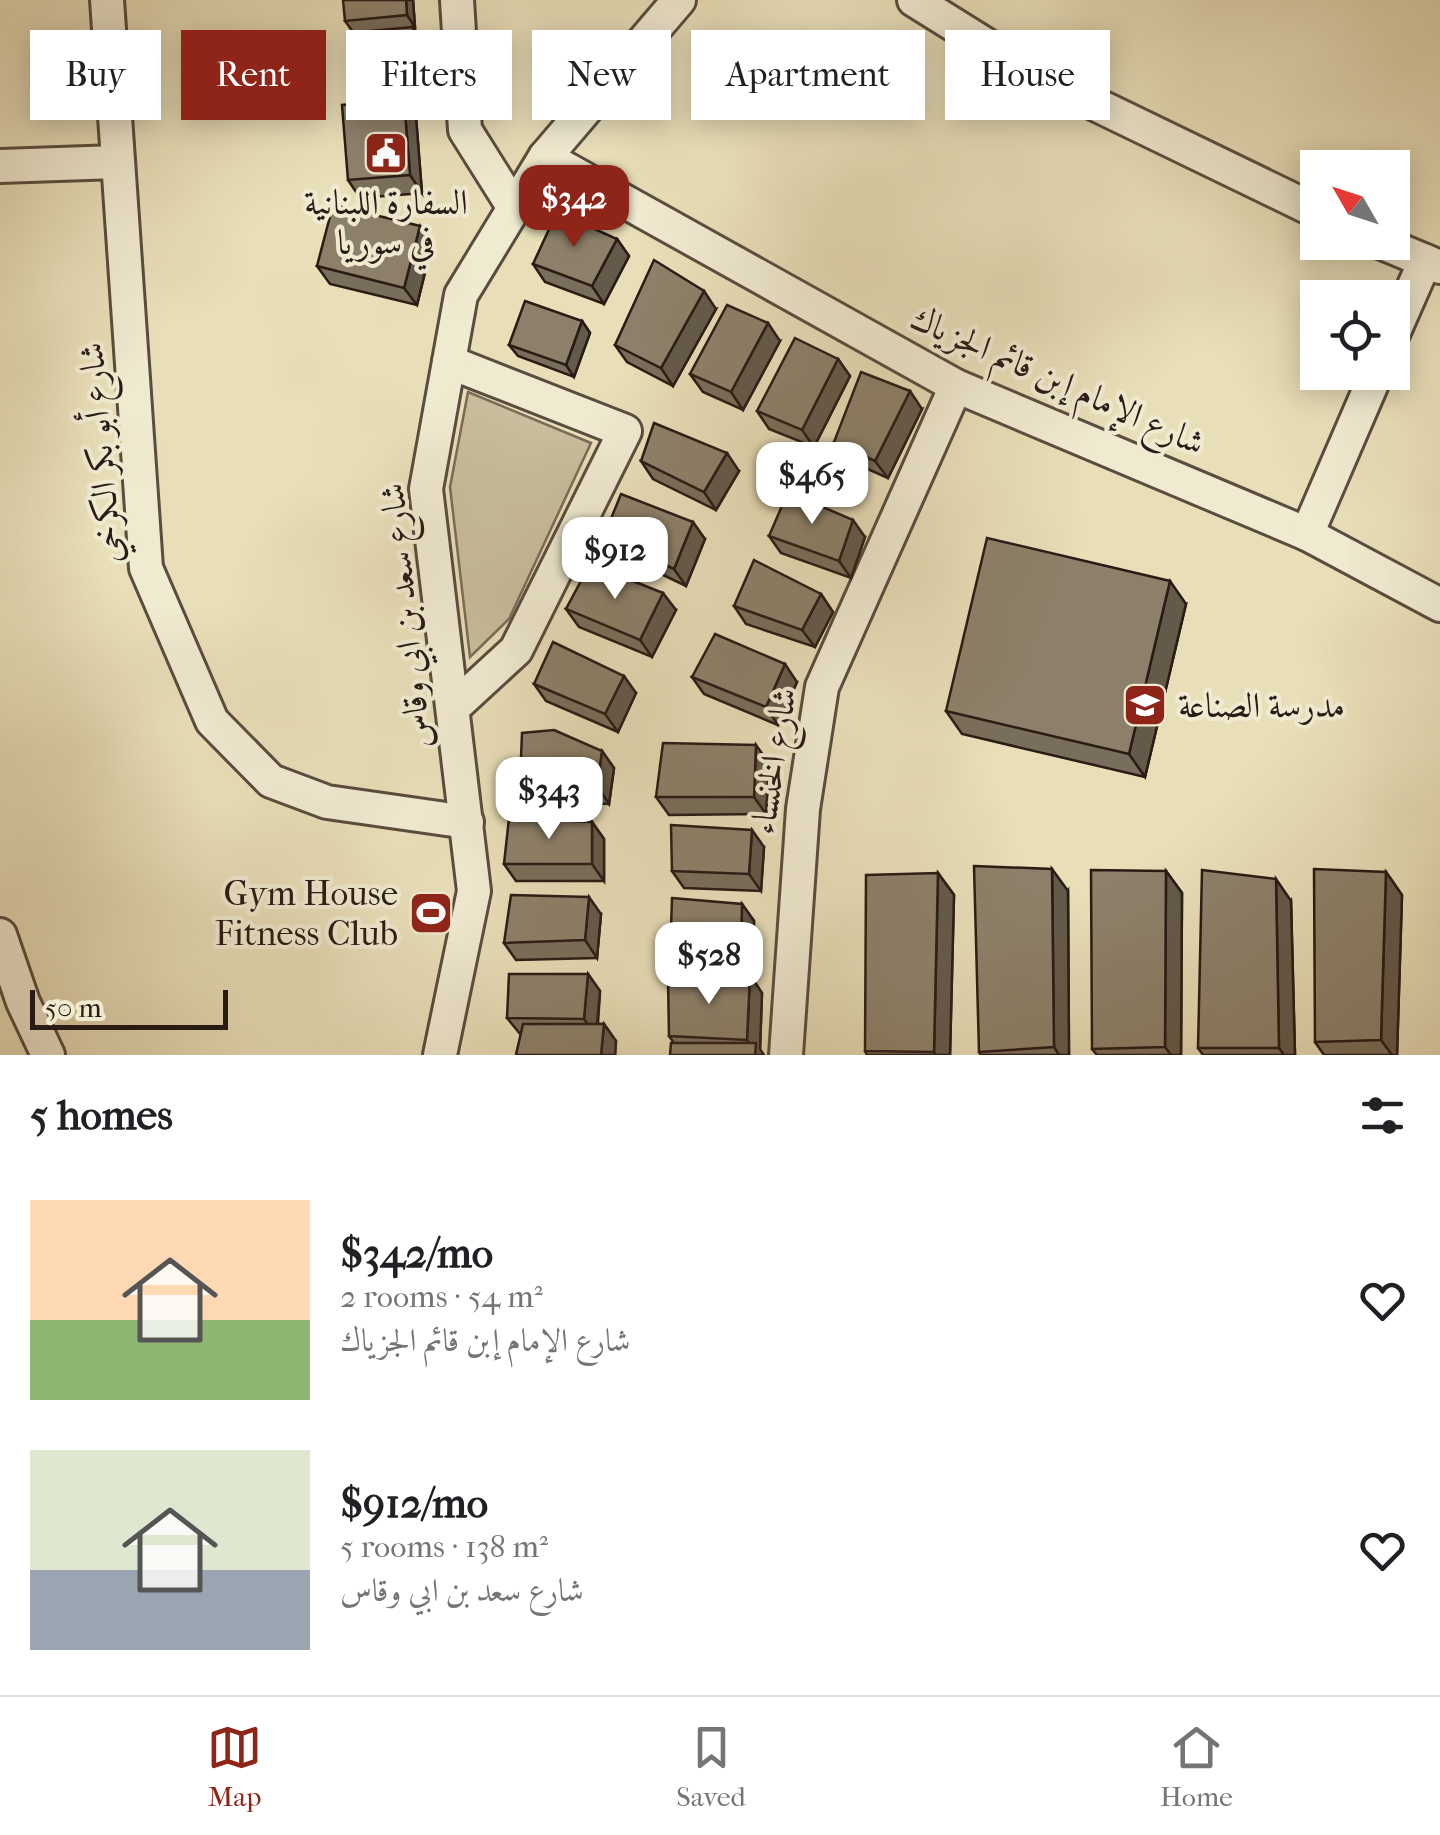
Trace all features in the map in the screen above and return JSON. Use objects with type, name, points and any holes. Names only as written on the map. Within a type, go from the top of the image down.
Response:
[{"type":"street","name":"شارع أبو بكر الكرخي","points":[[107,0],[146,568],[212,720],[272,781],[327,802],[467,822]]},
{"type":"street","points":[[457,0],[465,130],[514,208]]},
{"type":"street","name":"شارع سعد بن ابي وقاس","points":[[440,1055],[474,891],[426,489],[461,296],[545,157],[678,0]]},
{"type":"street","points":[[914,0],[1032,73],[1300,203]]},
{"type":"street","name":"شارع الإمام إبن قائم الجزياك","points":[[545,157],[956,386],[1307,534],[1440,605]]},
{"type":"street","points":[[0,166],[117,162]]},
{"type":"street","points":[[1410,304],[1432,264]]},
{"type":"street","points":[[449,362],[625,431],[516,650],[453,708]]},
{"type":"street","name":"شارع الخنساء","points":[[786,1055],[803,809],[822,687],[956,386]]},
{"type":"street","points":[[1307,534],[1369,390]]},
{"type":"street","points":[[0,935],[23,1002],[48,1055]]},
{"type":"shaded area","points":[[468,392],[591,443],[509,619],[470,657],[450,487]]},
{"type":"building","points":[[343,0],[406,0],[407,15],[345,21]]},
{"type":"building","points":[[342,105],[346,105],[346,120],[406,120],[410,175],[348,180]]},
{"type":"building","points":[[333,205],[420,226],[404,288],[317,266]]},
{"type":"building","points":[[557,212],[617,239],[592,286],[533,264]]},
{"type":"building","points":[[654,260],[704,291],[661,368],[615,345]]},
{"type":"building","points":[[525,301],[582,321],[566,365],[509,345]]},
{"type":"building","points":[[727,305],[768,323],[731,392],[690,374]]},
{"type":"building","points":[[795,338],[838,359],[802,430],[757,411]]},
{"type":"building","points":[[861,372],[910,391],[875,461],[834,442]]},
{"type":"building","points":[[654,423],[727,453],[704,492],[641,461]]},
{"type":"building","points":[[788,492],[853,520],[839,561],[769,536]]},
{"type":"building","points":[[621,494],[693,522],[674,569],[604,536]]},
{"type":"building","points":[[987,538],[1170,581],[1129,754],[946,711]]},
{"type":"building","points":[[754,560],[821,594],[802,630],[734,606]]},
{"type":"building","points":[[590,564],[663,593],[640,640],[566,609]]},
{"type":"building","points":[[715,634],[785,664],[766,707],[692,677]]},
{"type":"building","points":[[553,642],[624,676],[605,714],[534,684]]},
{"type":"building","points":[[554,730],[602,751],[597,786],[520,783],[522,733]]},
{"type":"building","points":[[663,743],[756,745],[754,797],[656,797]]},
{"type":"building","points":[[509,818],[592,822],[592,864],[504,864]]},
{"type":"building","points":[[671,825],[752,830],[749,874],[672,871]]},
{"type":"building","points":[[974,866],[1052,869],[1054,1047],[979,1052]]},
{"type":"building","points":[[1314,869],[1386,872],[1381,1040],[1315,1042]]},
{"type":"building","points":[[1091,870],[1166,871],[1165,1047],[1092,1049]]},
{"type":"building","points":[[1202,870],[1276,879],[1279,1048],[1198,1048]]},
{"type":"building","points":[[938,873],[934,1052],[865,1051],[866,875]]},
{"type":"building","points":[[511,895],[589,897],[585,940],[504,943]]},
{"type":"building","points":[[672,898],[742,904],[741,952],[670,960]]},
{"type":"building","points":[[509,974],[588,974],[584,1019],[507,1018]]},
{"type":"building","points":[[750,975],[747,1040],[669,1036],[668,979]]},
{"type":"building","points":[[523,1024],[604,1024],[601,1055],[516,1055]]},
{"type":"building","points":[[671,1043],[756,1043],[755,1055],[670,1055]]},
{"type":"place","name":"السفارة اللبنانية في سوريا","points":[[386,153]]},
{"type":"place","name":"مدرسة الصناعة","points":[[1145,705]]},
{"type":"place","name":"Gym House Fitness Club","points":[[431,913]]}]
